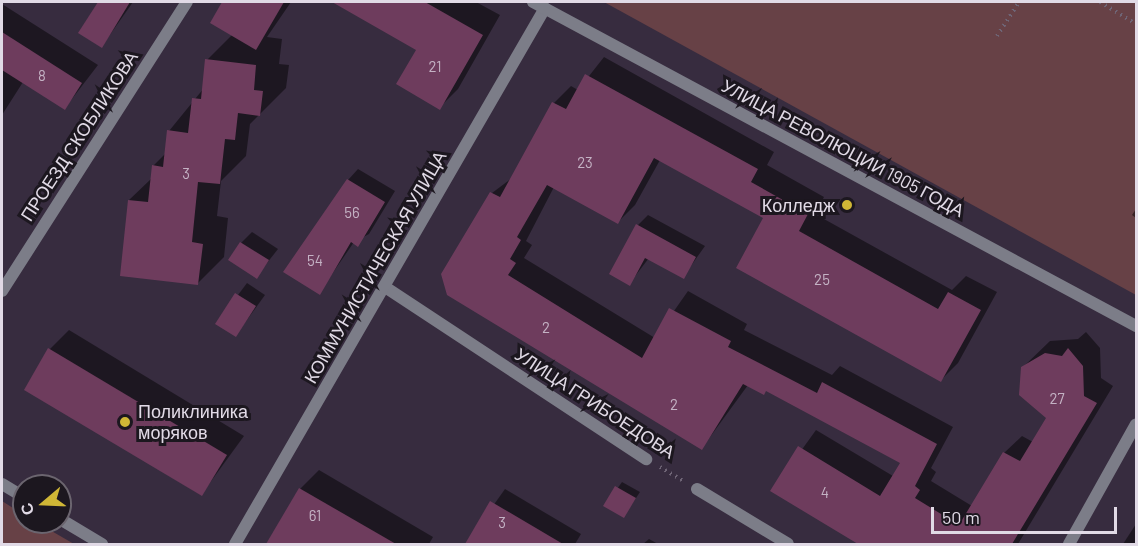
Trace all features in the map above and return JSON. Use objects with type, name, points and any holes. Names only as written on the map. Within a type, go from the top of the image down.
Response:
[{"type":"street","name":"ПРОЕЗД СКОБЛИКОВА","points":[[2,291],[187,2]]},
{"type":"street","name":"УЛИЦА РЕВОЛЮЦИИ 1905 ГОДА","points":[[533,2],[1137,326]]},
{"type":"street","name":"КОММУНИСТИЧЕСКАЯ УЛИЦА","points":[[235,544],[546,8]]},
{"type":"street","name":"УЛИЦА ГРИБОЕДОВА","points":[[384,287],[646,459]]},
{"type":"street","points":[[1069,544],[1137,424]]},
{"type":"street","points":[[697,489],[788,544]]},
{"type":"street","points":[[72,526],[102,544]]},
{"type":"path","points":[[997,36],[1019,2]]},
{"type":"path","points":[[1100,2],[1137,24]]},
{"type":"path","name":"УЛИЦА ГРИБОЕДОВА","points":[[646,459],[697,489]]},
{"type":"shaded area","points":[[604,2],[1136,2],[1136,295]]},
{"type":"shaded area","points":[[2,501],[12,507],[12,534],[57,534],[74,544],[2,544]]},
{"type":"building","points":[[98,2],[130,2],[102,48],[78,33]]},
{"type":"building","points":[[222,2],[284,2],[256,50],[210,23]]},
{"type":"building","points":[[332,2],[425,2],[483,35],[440,110],[396,84],[416,50]]},
{"type":"building","points":[[2,32],[82,83],[65,110],[2,70]]},
{"type":"building","points":[[205,59],[256,65],[254,90],[263,91],[260,116],[238,113],[235,140],[225,139],[220,184],[198,182],[192,242],[203,244],[198,285],[120,276],[128,200],[148,202],[152,165],[163,167],[167,130],[188,133],[192,98],[201,99]]},
{"type":"building","points":[[585,74],[758,169],[751,182],[808,214],[799,231],[938,309],[948,292],[981,310],[941,382],[736,268],[763,218],[654,158],[618,224],[547,185],[517,237],[521,240],[510,259],[516,263],[508,275],[642,358],[669,308],[731,341],[728,347],[817,393],[822,382],[937,444],[915,486],[920,490],[915,498],[959,525],[1003,452],[1020,461],[1046,418],[1019,395],[1021,367],[1045,353],[1062,356],[1068,348],[1083,366],[1084,396],[1097,403],[1012,544],[858,544],[770,491],[798,446],[880,496],[900,463],[766,391],[764,395],[743,384],[702,450],[447,295],[441,274],[490,192],[500,197],[552,102],[566,109]]},
{"type":"building","points":[[347,179],[385,202],[358,247],[351,242],[320,295],[283,272]]},
{"type":"building","points":[[636,224],[696,257],[684,279],[645,258],[630,286],[609,274]]},
{"type":"building","points":[[240,242],[269,260],[257,279],[228,260]]},
{"type":"building","points":[[235,293],[256,306],[236,337],[215,324]]},
{"type":"building","name":"Поликлиника моряков","points":[[48,348],[227,455],[202,496],[24,390]]},
{"type":"building","points":[[615,486],[636,498],[624,518],[603,506]]},
{"type":"building","points":[[299,488],[396,544],[266,544]]},
{"type":"building","points":[[490,501],[563,544],[465,544]]},
{"type":"place","name":"Колледж","points":[[847,205]]},
{"type":"place","name":"Поликлиника моряков","points":[[125,422]]}]
